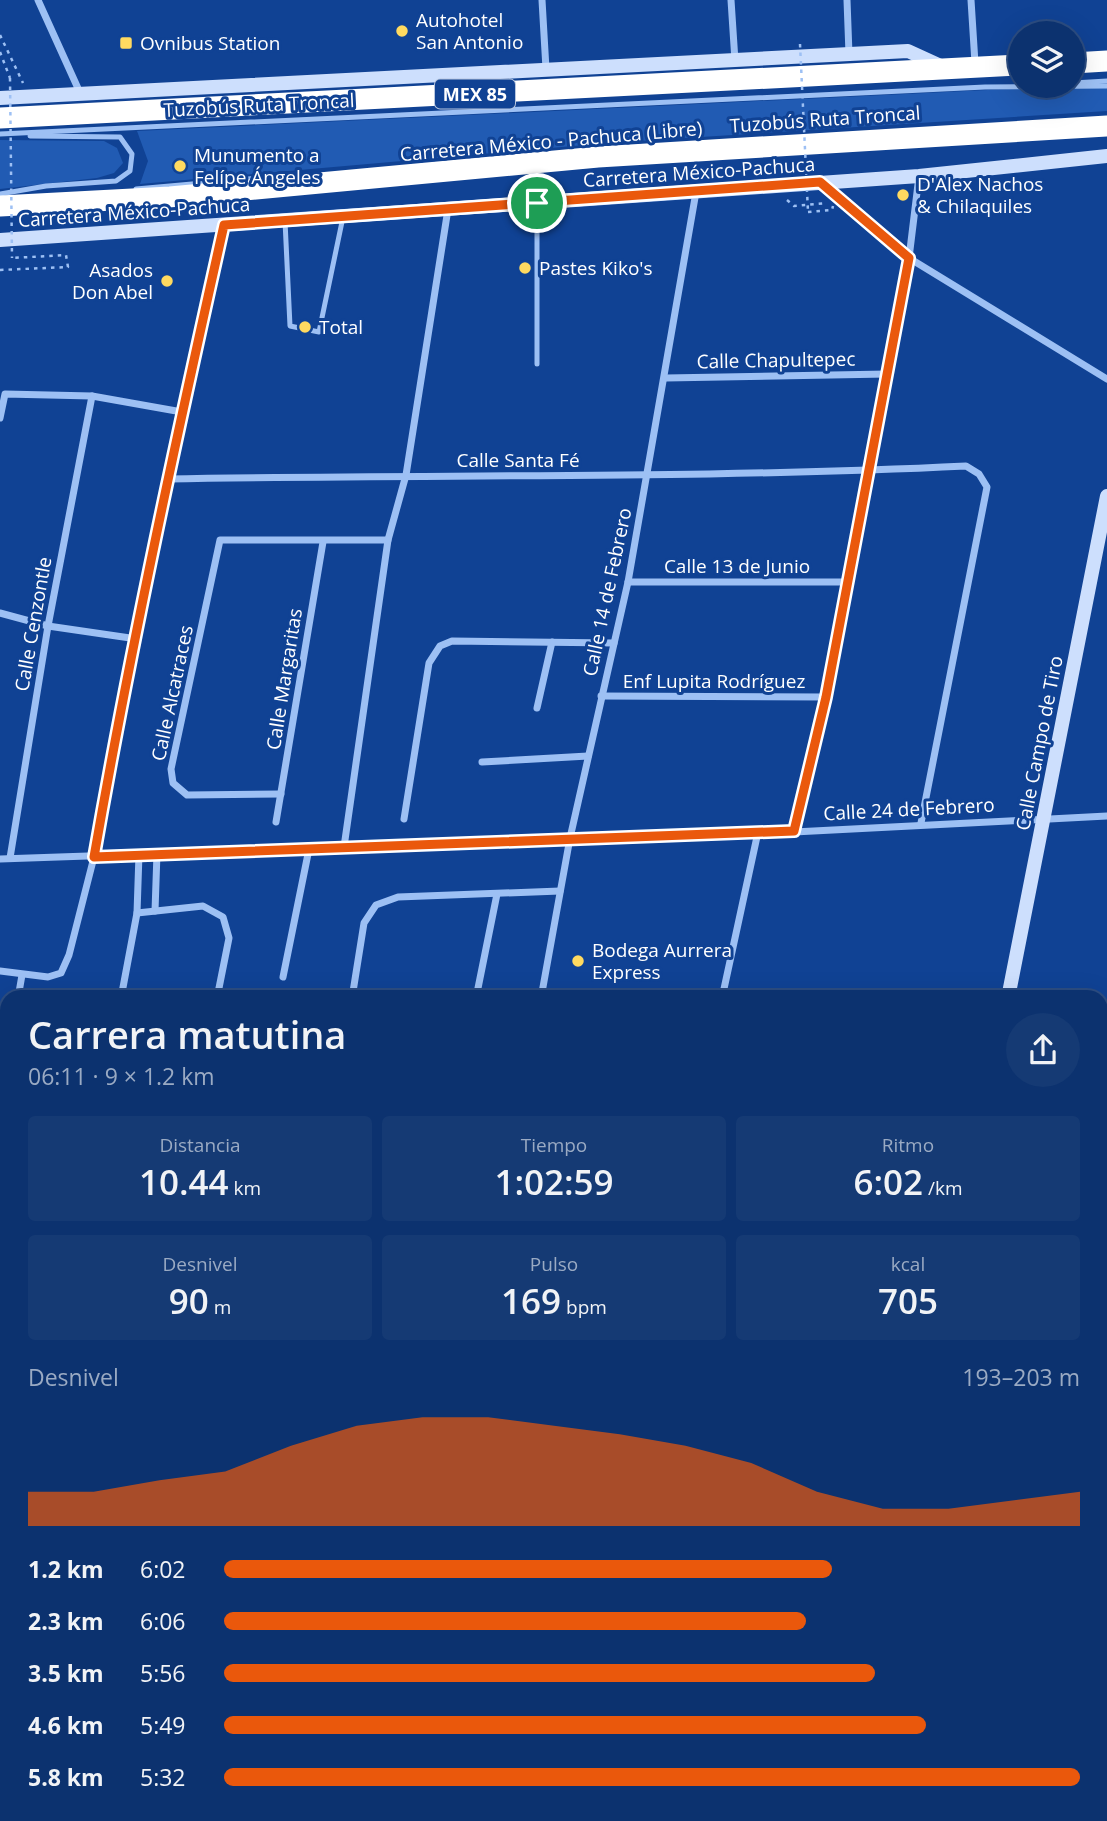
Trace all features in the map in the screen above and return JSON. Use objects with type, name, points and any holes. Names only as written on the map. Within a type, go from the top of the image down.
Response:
[{"type":"highway","points":[[1085,62],[1107,61]]},
{"type":"highway","name":"MEX 85","points":[[0,118],[1008,66]]},
{"type":"highway","name":"Carretera México - Pachuca (Libre)","points":[[0,206],[170,197],[598,157],[1107,126]]},
{"type":"street","points":[[38,0],[81,95]]},
{"type":"street","points":[[542,0],[546,69]]},
{"type":"street","points":[[731,0],[735,61]]},
{"type":"street","points":[[847,0],[849,55]]},
{"type":"street","points":[[971,0],[975,68]]},
{"type":"street","points":[[0,98],[908,51],[950,70]]},
{"type":"street","name":"Carretera México-Pachuca","points":[[0,240],[919,176],[1107,156]]},
{"type":"street","points":[[794,831],[826,697],[909,258],[919,176]]},
{"type":"street","points":[[820,182],[909,258],[1107,379]]},
{"type":"street","name":"Calle 14 de Febrero","points":[[542,990],[570,838],[628,582],[666,378],[696,192]]},
{"type":"street","points":[[344,847],[388,540],[406,475],[448,209]]},
{"type":"street","points":[[0,971],[48,977],[61,974],[69,955],[94,857],[167,479],[224,225]]},
{"type":"street","name":"Calle Chapultepec","points":[[666,378],[887,374]]},
{"type":"street","points":[[0,418],[5,394],[92,396],[182,412]]},
{"type":"street","name":"Calle Cenzontle","points":[[10,858],[48,626],[92,396]]},
{"type":"street","name":"Calle Santa Fé","points":[[167,479],[406,475],[646,476],[966,466],[979,474],[987,487],[921,823]]},
{"type":"street","name":"Calle Campo de Tiro","points":[[1010,990],[1107,496]]},
{"type":"street","name":"Calle Alcatraces","points":[[281,794],[187,795],[173,783],[171,769],[220,540],[323,542]]},
{"type":"street","points":[[323,542],[388,540]]},
{"type":"street","name":"Calle Margaritas","points":[[276,822],[323,542]]},
{"type":"street","name":"Calle 13 de Junio","points":[[628,582],[847,582]]},
{"type":"street","points":[[0,613],[48,626],[137,639]]},
{"type":"street","points":[[404,819],[429,663],[440,646],[452,641],[614,643]]},
{"type":"street","points":[[537,708],[552,642]]},
{"type":"street","name":"Enf Lupita Rodríguez","points":[[601,696],[826,697]]},
{"type":"street","points":[[482,762],[588,756]]},
{"type":"street","name":"Calle 24 de Febrero","points":[[0,859],[794,831],[1107,816]]},
{"type":"street","points":[[724,990],[758,832]]},
{"type":"street","points":[[283,977],[309,849]]},
{"type":"street","points":[[155,911],[157,853]]},
{"type":"street","points":[[123,990],[137,913],[139,854]]},
{"type":"street","points":[[353,990],[364,923],[376,905],[398,897],[561,891]]},
{"type":"street","points":[[478,990],[497,894]]},
{"type":"street","points":[[137,913],[202,906],[223,917],[229,938],[219,990]]},
{"type":"street","points":[[19,990],[22,975]]},
{"type":"lane","points":[[1085,83],[1107,84]]},
{"type":"lane","name":"Tuzobús Ruta Troncal","points":[[0,135],[985,87],[1107,84]]},
{"type":"lane","points":[[985,87],[1008,86]]},
{"type":"lane","name":"Tuzobús Ruta Troncal","points":[[504,157],[874,132]]},
{"type":"lane","points":[[0,135],[120,137],[130,148],[132,162],[130,171],[116,181],[46,186],[0,196]]},
{"type":"lane","points":[[127,189],[300,174]]},
{"type":"lane","points":[[0,196],[38,196]]},
{"type":"lane","points":[[537,203],[537,364]]},
{"type":"lane","points":[[285,221],[290,326],[319,332],[343,217]]},
{"type":"path","points":[[0,35],[30,97]]},
{"type":"path","points":[[794,206],[833,202],[832,210],[808,212],[800,44]]},
{"type":"path","points":[[0,52],[10,78],[12,258],[66,255],[68,267],[0,270]]},
{"type":"shaded area","points":[[1085,88],[1107,88],[1107,111],[607,143],[140,184],[148,161],[137,131],[1008,89],[1008,98],[1085,98]]},
{"type":"shaded area","points":[[0,140],[104,141],[117,148],[123,163],[114,173],[97,178],[0,189]]},
{"type":"place","name":"Autohotel San Antonio","points":[[402,31]]},
{"type":"place","name":"Ovnibus Station","points":[[126,43]]},
{"type":"place","name":"Munumento a Felípe Ángeles","points":[[180,166]]},
{"type":"place","name":"D'Alex Nachos & Chilaquiles","points":[[903,195]]},
{"type":"place","name":"Pastes Kiko's","points":[[525,268]]},
{"type":"place","name":"Asados Don Abel","points":[[167,281]]},
{"type":"place","name":"Total","points":[[305,327]]},
{"type":"place","name":"Bodega Aurrera Express","points":[[578,961]]},
{"type":"route","points":[[820,182],[909,258],[826,697],[794,831],[94,857],[167,479],[224,225],[537,203],[820,182]]}]
